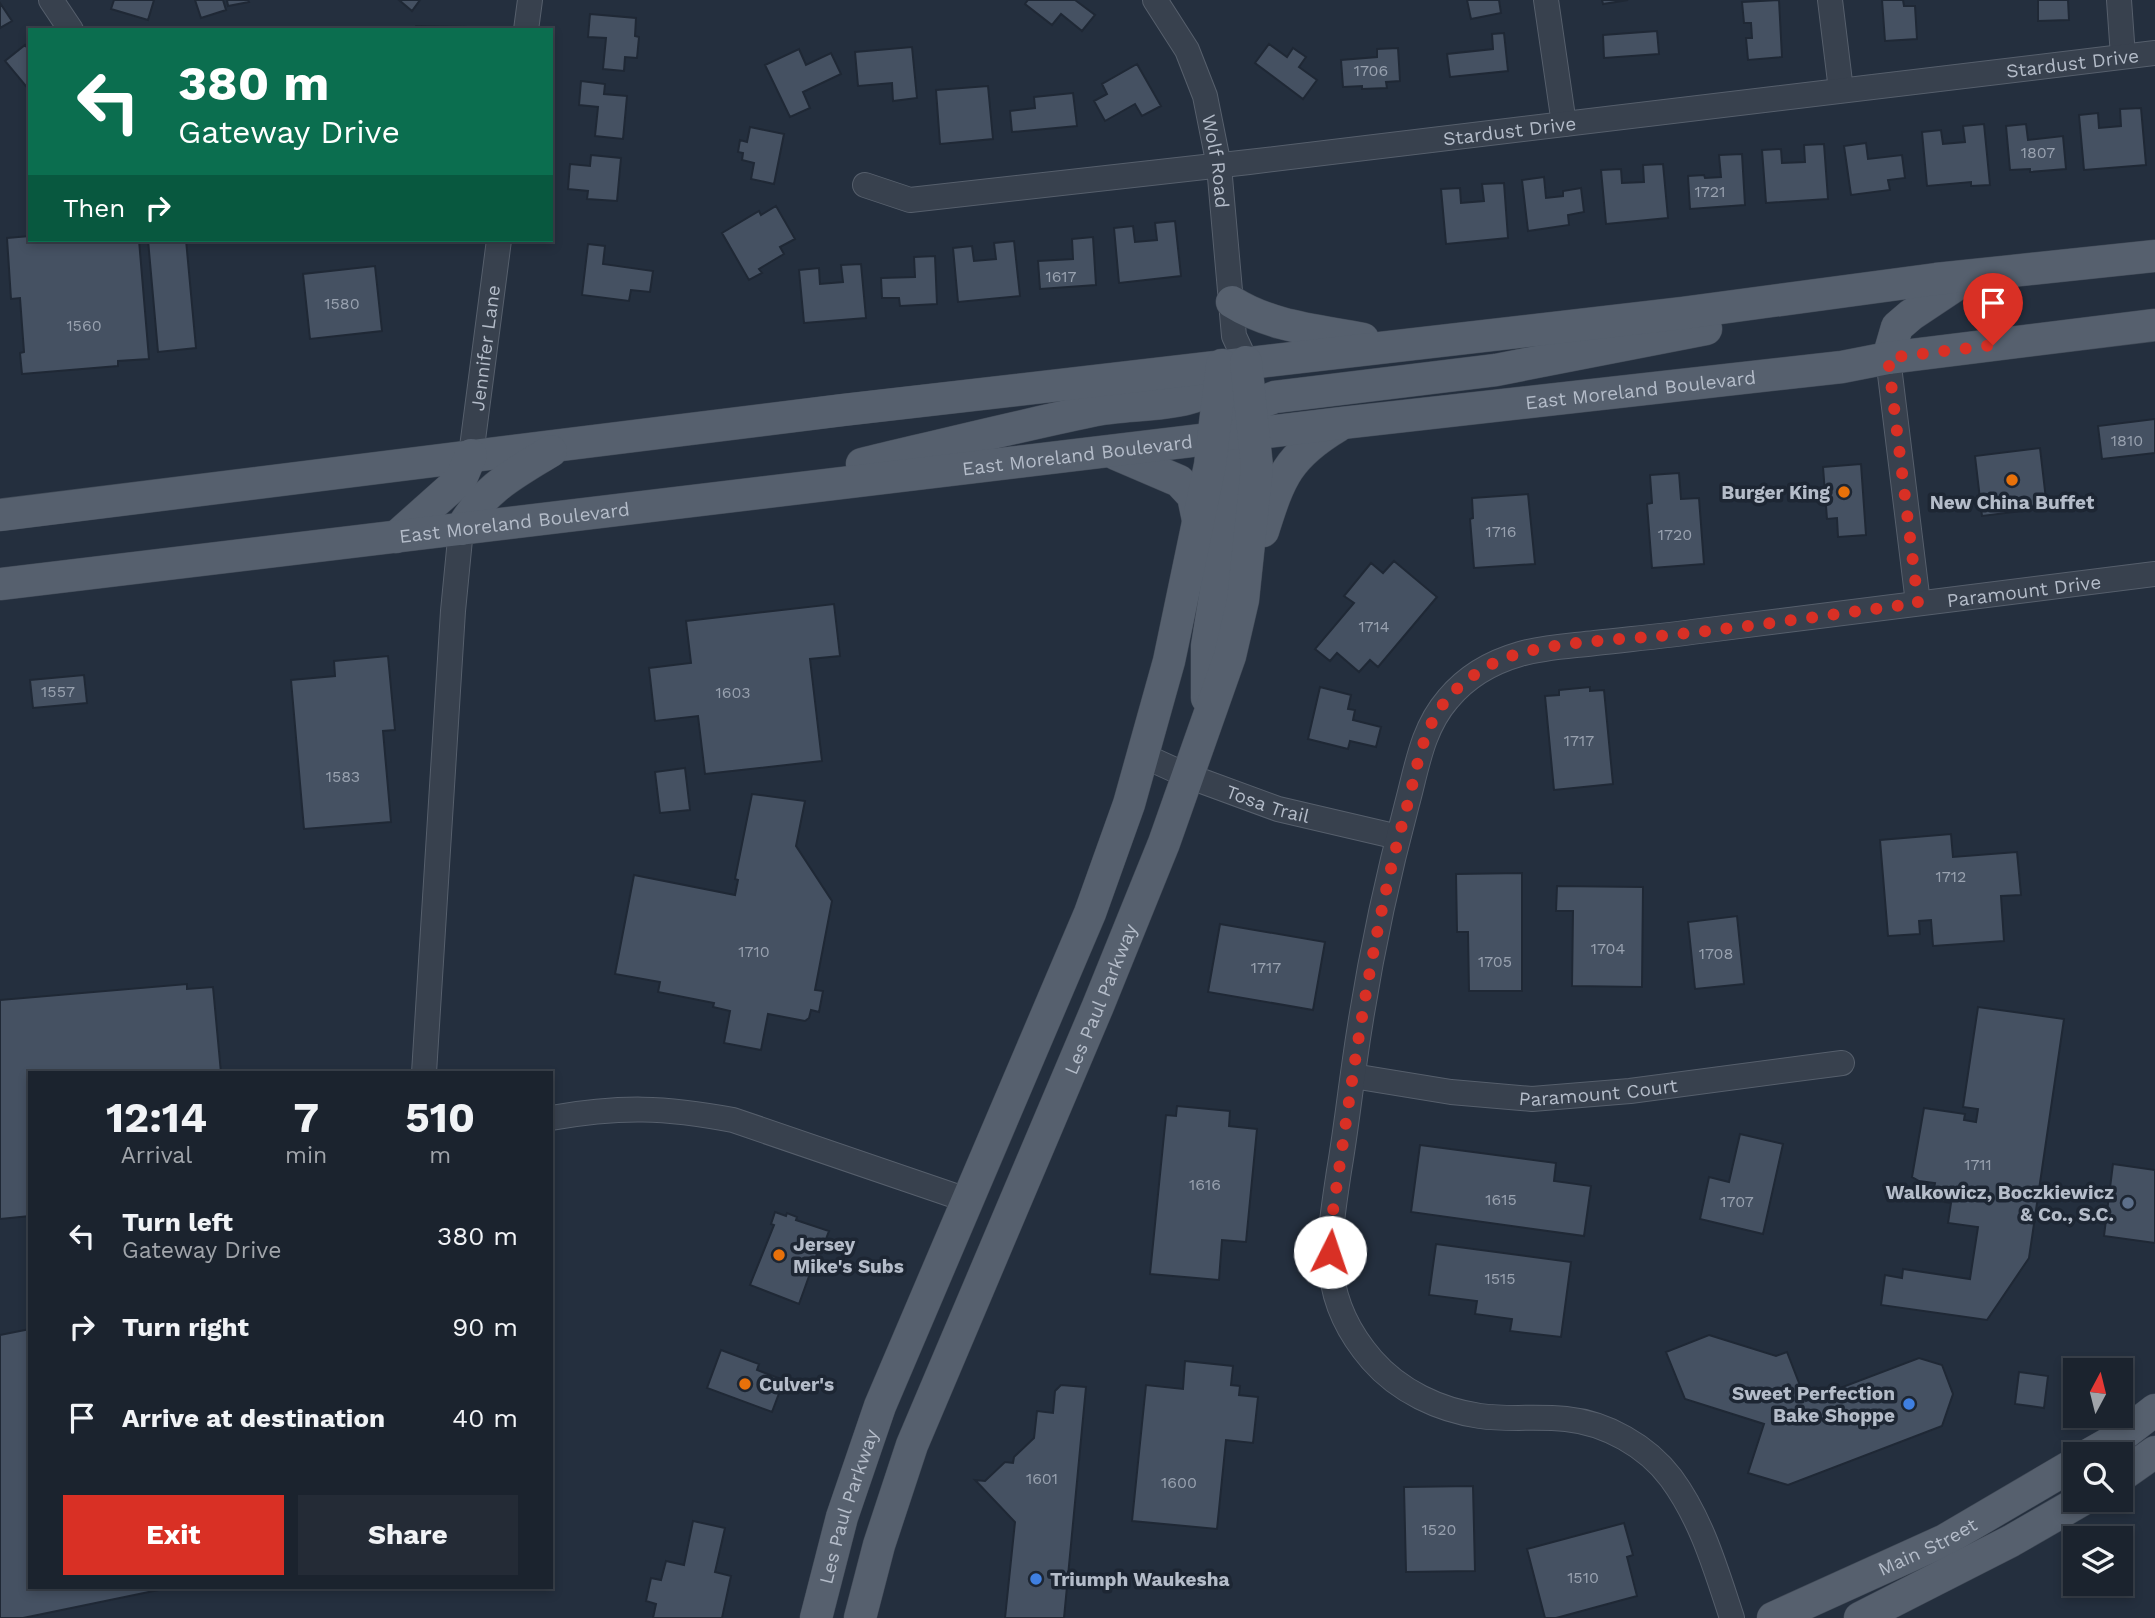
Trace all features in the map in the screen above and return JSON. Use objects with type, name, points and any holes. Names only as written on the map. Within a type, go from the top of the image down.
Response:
[{"type":"main road","points":[[0,515],[471,455],[2155,256]]},
{"type":"main road","points":[[1888,358],[1897,327],[1969,276]]},
{"type":"main road","points":[[1207,720],[1207,646],[1232,496],[1238,426],[1289,395],[1496,370],[1759,318],[1815,295]]},
{"type":"main road","points":[[1232,302],[1253,315],[1273,322],[1392,345]]},
{"type":"main road","points":[[2115,329],[2155,319]]},
{"type":"main road","name":"East Moreland Boulevard","points":[[0,584],[1111,452],[1238,426],[1342,423],[1842,367],[1888,358],[2155,325]]},
{"type":"main road","points":[[777,490],[858,465],[1095,410],[1182,400],[1230,365]]},
{"type":"main road","name":"Les Paul Parkway","points":[[816,1618],[838,1530],[864,1450],[1090,913],[1129,804],[1169,661],[1210,465],[1238,426],[1230,365]]},
{"type":"main road","name":"Les Paul Parkway","points":[[860,1618],[897,1487],[934,1391],[1104,993],[1164,843],[1230,656],[1242,600],[1257,467],[1238,426],[1230,365]]},
{"type":"main road","points":[[1242,600],[1274,496],[1287,471],[1298,454],[1342,423]]},
{"type":"main road","points":[[461,529],[472,510],[491,489],[561,445]]},
{"type":"main road","points":[[1111,452],[1179,481],[1193,496],[1198,520]]},
{"type":"main road","points":[[396,537],[461,479],[471,455]]},
{"type":"main road","points":[[0,532],[36,524],[100,503]]},
{"type":"main road","points":[[1010,1212],[995,1178],[995,1164],[1055,1023],[1061,980]]},
{"type":"main road","points":[[934,1391],[932,1346],[973,1243],[975,1226],[967,1200]]},
{"type":"main road","points":[[2111,1442],[2155,1410]]},
{"type":"main road","points":[[2133,1468],[2155,1452]]},
{"type":"main road","name":"Main Street","points":[[1773,1618],[1945,1540],[2063,1470]]},
{"type":"main road","points":[[1952,1572],[1951,1562],[1956,1550],[2021,1512],[2044,1481]]},
{"type":"main road","name":"Main Street","points":[[1860,1618],[2011,1541],[2063,1511]]},
{"type":"street","points":[[51,0],[70,28]]},
{"type":"street","points":[[526,28],[530,0]]},
{"type":"street","name":"Wolf Road","points":[[1155,0],[1178,33],[1197,74],[1205,96],[1220,166],[1232,302],[1230,365]]},
{"type":"street","points":[[1546,0],[1564,124]]},
{"type":"street","points":[[1830,0],[1841,90]]},
{"type":"street","points":[[2119,0],[2123,56]]},
{"type":"street","name":"Stardust Drive","points":[[865,185],[910,200],[1220,166],[2155,53]]},
{"type":"street","name":"Jennifer Lane","points":[[471,455],[499,242]]},
{"type":"street","points":[[1888,358],[1918,603]]},
{"type":"street","points":[[424,1071],[453,611],[461,529]]},
{"type":"street","name":"Paramount Drive","points":[[1732,1618],[1701,1530],[1672,1479],[1641,1449],[1627,1439],[1586,1423],[1565,1419],[1483,1416],[1434,1404],[1396,1382],[1375,1364],[1357,1342],[1342,1313],[1333,1285],[1329,1237],[1361,1013],[1398,837],[1420,749],[1437,713],[1456,689],[1474,674],[1497,661],[1550,648],[2155,574]]},
{"type":"street","name":"Tosa Trail","points":[[1144,755],[1188,776],[1278,809],[1398,837]]},
{"type":"street","name":"Paramount Court","points":[[1353,1076],[1451,1093],[1532,1099],[1630,1091],[1842,1063]]},
{"type":"street","points":[[553,1118],[631,1108],[698,1113],[733,1119],[967,1200]]},
{"type":"building","points":[[114,0],[154,0],[148,20],[111,9]]},
{"type":"building","points":[[195,0],[223,0],[226,10],[201,18]]},
{"type":"building","points":[[227,0],[248,0],[249,2],[228,6]]},
{"type":"building","points":[[399,0],[420,0],[412,11]]},
{"type":"building","points":[[1028,0],[1075,0],[1095,15],[1082,31],[1061,14],[1052,25],[1025,4]]},
{"type":"building","points":[[1467,0],[1499,0],[1501,13],[1471,19]]},
{"type":"building","points":[[1602,0],[1628,0],[1603,4]]},
{"type":"building","points":[[1779,0],[1782,57],[1748,60],[1746,38],[1752,38],[1751,23],[1744,23],[1742,2]]},
{"type":"building","points":[[1882,0],[1903,0],[1904,6],[1915,6],[1917,39],[1885,41]]},
{"type":"building","points":[[2038,0],[2068,0],[2069,20],[2038,21]]},
{"type":"building","points":[[0,3],[12,21],[0,28]]},
{"type":"building","points":[[590,14],[636,18],[635,36],[639,37],[637,58],[625,57],[624,71],[603,69],[606,38],[588,37]]},
{"type":"building","points":[[416,26],[467,27],[467,28]]},
{"type":"building","points":[[1657,31],[1659,54],[1604,58],[1603,35]]},
{"type":"building","points":[[1504,33],[1508,71],[1450,77],[1447,54],[1493,49],[1492,34]]},
{"type":"building","points":[[1269,44],[1287,57],[1293,48],[1306,57],[1299,67],[1317,80],[1303,99],[1255,63]]},
{"type":"building","points":[[25,45],[28,49],[28,89],[5,61]]},
{"type":"building","points":[[912,47],[917,98],[893,101],[892,83],[858,86],[855,52]]},
{"type":"building","points":[[1398,48],[1400,81],[1386,82],[1387,88],[1343,87],[1341,60],[1377,57],[1377,49]]},
{"type":"building","points":[[799,49],[806,65],[831,53],[841,74],[803,92],[810,108],[790,117],[765,65]]},
{"type":"building","points":[[1137,64],[1161,106],[1142,116],[1135,104],[1105,121],[1094,101],[1107,94],[1102,84]]},
{"type":"building","points":[[581,81],[605,84],[604,94],[627,96],[623,139],[595,136],[598,107],[579,105]]},
{"type":"building","points":[[988,86],[993,139],[940,144],[936,90]]},
{"type":"building","points":[[1073,93],[1077,126],[1012,132],[1010,111],[1035,108],[1034,97]]},
{"type":"building","points":[[2141,108],[2146,165],[2084,170],[2079,115],[2098,113],[2099,128],[2121,126],[2120,109]]},
{"type":"building","points":[[1984,124],[1990,185],[1971,186],[1971,182],[1927,186],[1922,132],[1941,130],[1943,144],[1965,142],[1963,126]]},
{"type":"building","points":[[2026,124],[2028,140],[2063,136],[2066,169],[2030,172],[2030,169],[2010,170],[2006,126]]},
{"type":"building","points":[[750,127],[784,134],[774,184],[751,179],[754,163],[742,160],[743,153],[738,152],[740,140],[747,142]]},
{"type":"building","points":[[1866,143],[1868,159],[1902,155],[1905,178],[1888,180],[1890,190],[1851,195],[1844,146]]},
{"type":"building","points":[[1824,144],[1828,199],[1766,203],[1762,150],[1781,149],[1782,163],[1805,162],[1804,145]]},
{"type":"building","points":[[1742,154],[1745,205],[1690,209],[1688,176],[1721,177],[1719,155]]},
{"type":"building","points":[[591,155],[621,158],[617,201],[587,199],[588,191],[568,189],[570,164],[590,166]]},
{"type":"building","points":[[1663,164],[1668,218],[1606,224],[1601,170],[1621,169],[1622,183],[1644,182],[1643,165]]},
{"type":"building","points":[[1544,177],[1546,198],[1563,196],[1563,191],[1581,188],[1584,212],[1568,215],[1569,225],[1528,231],[1522,180]]},
{"type":"building","points":[[1504,183],[1508,238],[1446,244],[1441,189],[1460,188],[1461,203],[1484,201],[1482,184]]},
{"type":"building","points":[[776,206],[795,239],[780,247],[784,254],[759,269],[762,273],[749,280],[722,233],[759,211],[761,215]]},
{"type":"building","points":[[1175,221],[1181,276],[1119,283],[1114,228],[1133,226],[1135,242],[1157,240],[1155,223]]},
{"type":"building","points":[[28,236],[28,242],[139,242],[149,359],[118,361],[118,366],[22,374],[20,353],[24,352],[20,298],[11,299],[7,238]]},
{"type":"building","points":[[1093,237],[1096,285],[1040,289],[1038,261],[1073,259],[1072,239]]},
{"type":"building","points":[[1014,241],[1020,296],[958,302],[953,248],[972,246],[974,261],[996,259],[994,243]]},
{"type":"building","points":[[148,242],[186,242],[196,348],[158,352]]},
{"type":"building","points":[[588,244],[605,246],[603,264],[653,271],[650,292],[631,290],[629,301],[582,295]]},
{"type":"building","points":[[935,256],[937,304],[900,306],[899,298],[882,298],[881,278],[915,277],[914,257]]},
{"type":"building","points":[[861,264],[866,318],[804,323],[799,270],[819,268],[820,284],[843,282],[841,265]]},
{"type":"building","points":[[375,266],[382,331],[310,339],[303,274]]},
{"type":"building","points":[[2155,419],[2155,453],[2102,459],[2098,426]]},
{"type":"building","points":[[2040,448],[2047,508],[1982,516],[1975,456]]},
{"type":"building","name":"Burger King","points":[[1861,464],[1866,535],[1838,537],[1837,518],[1827,519],[1823,467]]},
{"type":"building","points":[[1679,473],[1681,499],[1699,498],[1704,564],[1652,568],[1647,504],[1652,503],[1650,475]]},
{"type":"building","points":[[1528,494],[1535,564],[1474,568],[1470,519],[1473,518],[1472,498]]},
{"type":"building","points":[[1394,561],[1437,597],[1378,667],[1370,660],[1359,672],[1337,653],[1330,661],[1315,649],[1354,603],[1344,596],[1371,563],[1383,573]]},
{"type":"building","points":[[834,604],[840,656],[810,659],[822,761],[705,774],[698,716],[655,721],[649,668],[691,663],[686,621]]},
{"type":"building","points":[[388,656],[395,730],[383,731],[391,822],[304,829],[291,680],[335,676],[334,661]]},
{"type":"building","points":[[84,675],[87,703],[33,708],[30,680]]},
{"type":"building","points":[[1320,687],[1351,695],[1348,709],[1355,710],[1353,720],[1381,727],[1376,747],[1350,741],[1348,749],[1308,739]]},
{"type":"building","points":[[1590,687],[1590,691],[1604,690],[1613,784],[1554,790],[1545,696],[1559,695],[1559,690]]},
{"type":"building","points":[[685,768],[690,810],[660,813],[655,772]]},
{"type":"building","points":[[752,794],[805,801],[796,846],[832,901],[815,990],[823,991],[819,1012],[811,1010],[805,1021],[768,1014],[761,1050],[724,1043],[730,1011],[713,1007],[714,1003],[658,992],[660,982],[615,974],[634,875],[735,895],[738,880],[735,879]]},
{"type":"building","points":[[1951,834],[1953,857],[2017,852],[2021,895],[2001,896],[2004,941],[1933,946],[1931,920],[1919,921],[1920,934],[1888,936],[1880,840]]},
{"type":"building","points":[[1522,873],[1522,991],[1469,991],[1468,932],[1457,932],[1456,874]]},
{"type":"building","points":[[1557,886],[1643,887],[1642,987],[1572,986],[1573,911],[1556,911]]},
{"type":"building","points":[[1737,916],[1744,984],[1695,989],[1688,922]]},
{"type":"building","points":[[1220,924],[1325,942],[1313,1010],[1208,992]]},
{"type":"building","points":[[187,984],[187,989],[213,987],[221,1071],[28,1071],[28,1216],[0,1219],[0,1000]]},
{"type":"building","points":[[1978,1007],[2064,1019],[2029,1258],[1987,1320],[1881,1305],[1885,1275],[1902,1278],[1903,1269],[1970,1279],[1978,1227],[1948,1223],[1951,1203],[1932,1200],[1935,1183],[1919,1181],[1912,1177],[1924,1108],[1965,1114],[1964,1120],[1976,1122],[1978,1109],[1963,1107]]},
{"type":"building","points":[[1177,1106],[1230,1111],[1229,1126],[1257,1129],[1246,1242],[1222,1240],[1219,1280],[1150,1274],[1166,1115],[1176,1116]]},
{"type":"building","points":[[1740,1134],[1783,1144],[1763,1234],[1700,1219],[1709,1177],[1729,1182]]},
{"type":"building","points":[[1420,1145],[1556,1163],[1554,1181],[1591,1186],[1584,1236],[1411,1212]]},
{"type":"building","points":[[2113,1164],[2155,1170],[2155,1243],[2104,1236]]},
{"type":"building","points":[[775,1212],[786,1216],[787,1213],[797,1217],[796,1220],[829,1231],[824,1244],[821,1243],[799,1304],[750,1285],[774,1225],[771,1224]]},
{"type":"building","points":[[1436,1244],[1571,1262],[1561,1337],[1510,1331],[1512,1319],[1475,1314],[1477,1301],[1429,1295]]},
{"type":"building","points":[[28,1329],[28,1589],[163,1589],[23,1618],[0,1618],[0,1335]]},
{"type":"building","points":[[1709,1335],[1776,1356],[1787,1352],[1806,1401],[1919,1358],[1942,1365],[1953,1394],[1942,1426],[1788,1485],[1748,1473],[1764,1424],[1685,1399],[1666,1352]]},
{"type":"building","name":"Culver's","points":[[721,1350],[759,1364],[757,1370],[784,1380],[772,1412],[707,1388]]},
{"type":"building","points":[[1185,1361],[1233,1366],[1231,1385],[1240,1386],[1239,1395],[1258,1397],[1253,1443],[1226,1440],[1217,1529],[1132,1521],[1146,1385],[1183,1389]]},
{"type":"building","points":[[2019,1372],[2048,1376],[2044,1408],[2015,1404]]},
{"type":"building","points":[[1061,1385],[1086,1387],[1064,1618],[1005,1618],[1015,1522],[975,1480],[985,1481],[1005,1462],[1013,1463],[1014,1457],[1034,1438],[1037,1411],[1053,1413],[1055,1391]]},
{"type":"building","points":[[1473,1486],[1475,1571],[1406,1572],[1404,1487]]},
{"type":"building","points":[[693,1521],[725,1528],[715,1572],[731,1576],[722,1618],[653,1618],[656,1604],[646,1601],[651,1578],[661,1580],[666,1561],[684,1565]]},
{"type":"building","points":[[1624,1523],[1633,1555],[1627,1557],[1637,1596],[1556,1618],[1545,1618],[1527,1549]]},
{"type":"place","name":"New China Buffet","points":[[2012,480]]},
{"type":"place","name":"Burger King","points":[[1844,492]]},
{"type":"place","name":"Walkowicz, Boczkiewicz & Co., S.C.","points":[[2128,1203]]},
{"type":"place","name":"Jersey Mike's Subs","points":[[779,1255]]},
{"type":"place","name":"Culver's","points":[[745,1384]]},
{"type":"place","name":"Sweet Perfection Bake Shoppe","points":[[1909,1404]]},
{"type":"place","name":"Triumph Waukesha","points":[[1036,1579]]},
{"type":"route","points":[[1330,1252],[1329,1237],[1361,1013],[1398,837],[1420,749],[1444,702],[1474,674],[1497,661],[1525,653],[1918,603],[1888,358],[1993,345]]}]
